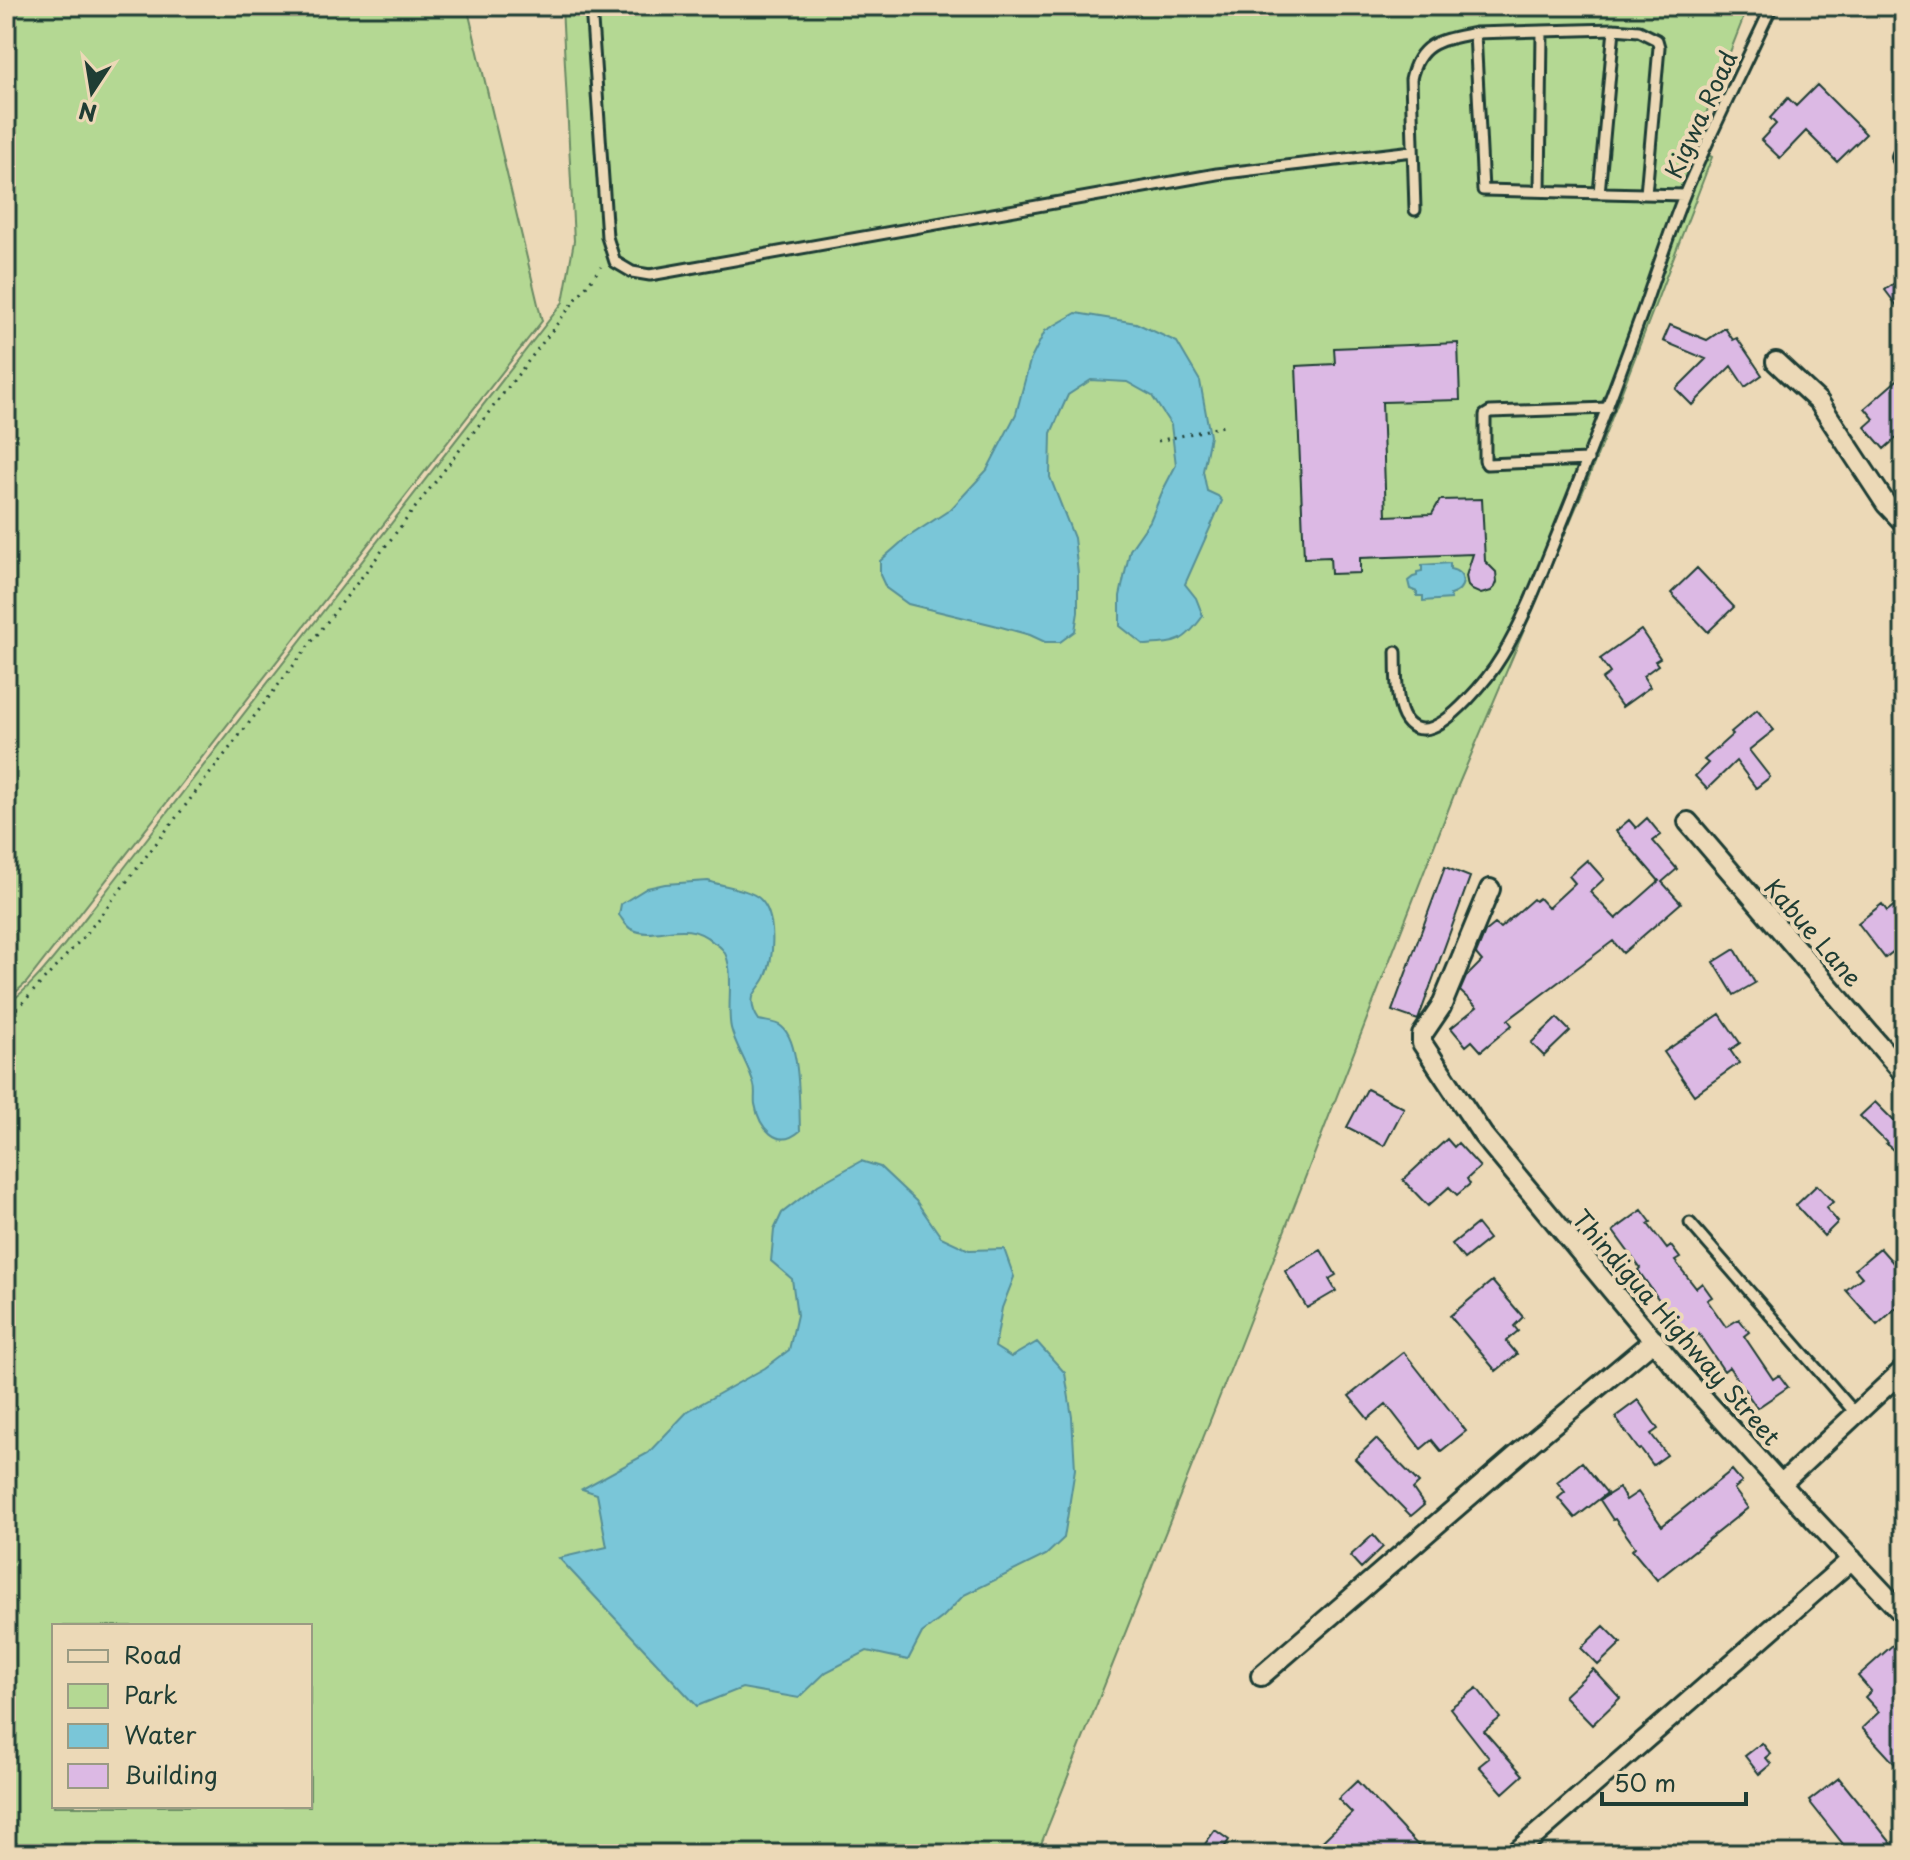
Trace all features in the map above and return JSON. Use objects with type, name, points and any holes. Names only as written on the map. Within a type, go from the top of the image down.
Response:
[{"type":"street","points":[[1776,362],[1819,402],[1886,504],[1904,523]]},
{"type":"street","name":"Kabue Lane","points":[[1688,822],[1904,1074]]},
{"type":"street","name":"Thindigua Highway Street","points":[[1490,889],[1441,1007],[1422,1035],[1422,1043],[1483,1135],[1682,1375],[1904,1615]]},
{"type":"street","points":[[1261,1676],[1654,1340]]},
{"type":"street","points":[[1781,1484],[1904,1369]]},
{"type":"street","points":[[1514,1854],[1852,1559]]},
{"type":"lane","points":[[591,6],[607,237],[615,262],[632,272],[650,275],[1217,174],[1413,151]]},
{"type":"lane","name":"Kigwa Road","points":[[1396,652],[1403,717],[1413,727],[1422,730],[1446,719],[1471,697],[1495,667],[1516,631],[1588,460],[1684,195],[1772,6]]},
{"type":"lane","points":[[1415,210],[1411,79],[1414,66],[1420,55],[1432,45],[1475,33],[1614,29],[1639,31],[1657,40],[1659,47],[1646,194]]},
{"type":"lane","points":[[1599,193],[1614,29]]},
{"type":"lane","points":[[1540,191],[1542,32]]},
{"type":"lane","points":[[1475,33],[1482,187],[1486,190],[1684,195]]},
{"type":"lane","points":[[1588,460],[1487,464],[1485,415],[1490,412],[1608,408]]},
{"type":"lane","points":[[1690,1223],[1856,1414]]},
{"type":"path","points":[[6,1021],[87,933],[612,253]]},
{"type":"path","points":[[1158,441],[1224,426]]},
{"type":"path","points":[[6,925],[6,966]]},
{"type":"green space","points":[[6,6],[467,6],[542,321],[26,983],[6,1001]]},
{"type":"green space","points":[[562,6],[1748,6],[1693,147],[1712,157],[1589,477],[1454,795],[1233,1363],[1037,1854],[6,1854],[6,1004],[42,972],[66,943],[563,302],[574,241]]},
{"type":"water","points":[[1076,313],[1136,323],[1177,342],[1200,381],[1210,436],[1203,471],[1207,491],[1222,501],[1185,584],[1196,598],[1203,616],[1190,632],[1172,642],[1144,645],[1120,626],[1120,596],[1130,550],[1150,521],[1176,465],[1171,425],[1152,396],[1127,382],[1091,380],[1068,395],[1051,433],[1050,477],[1074,538],[1078,573],[1075,631],[1060,642],[1045,642],[994,625],[908,604],[886,588],[880,575],[880,561],[905,539],[951,509],[987,470],[1016,414],[1030,361],[1045,331]]},
{"type":"water","points":[[1450,563],[1450,569],[1460,574],[1463,581],[1460,589],[1450,595],[1451,599],[1423,601],[1423,596],[1417,596],[1417,592],[1410,589],[1408,581],[1422,571],[1422,565]]},
{"type":"water","points":[[708,881],[755,896],[769,915],[771,958],[752,1003],[759,1020],[782,1027],[793,1047],[798,1076],[800,1131],[792,1137],[770,1134],[757,1113],[755,1087],[731,1028],[729,967],[723,950],[692,931],[651,933],[631,929],[619,915],[621,904],[647,888]]},
{"type":"water","points":[[861,1161],[880,1167],[916,1201],[941,1237],[969,1250],[1004,1249],[1014,1277],[1002,1308],[995,1347],[1011,1357],[1037,1342],[1065,1373],[1072,1417],[1075,1469],[1064,1538],[1046,1555],[964,1595],[922,1633],[908,1660],[867,1651],[826,1672],[799,1698],[742,1688],[697,1706],[559,1558],[607,1547],[597,1494],[582,1489],[648,1453],[688,1411],[765,1368],[789,1350],[797,1315],[792,1279],[771,1261],[774,1230],[782,1213],[818,1185]]},
{"type":"building","points":[[1817,85],[1866,134],[1837,162],[1806,131],[1780,158],[1761,140],[1776,124],[1770,118],[1788,98],[1796,106]]},
{"type":"building","points":[[1904,276],[1904,315],[1885,290]]},
{"type":"building","points":[[1670,325],[1707,340],[1725,328],[1733,340],[1737,338],[1762,375],[1745,387],[1731,366],[1692,405],[1676,389],[1706,359],[1663,341]]},
{"type":"building","points":[[1458,343],[1460,400],[1382,402],[1386,516],[1432,514],[1440,500],[1482,499],[1485,561],[1496,572],[1495,587],[1481,594],[1468,586],[1466,576],[1473,554],[1360,558],[1360,573],[1331,574],[1330,557],[1304,558],[1296,366],[1335,364],[1334,348]]},
{"type":"building","points":[[1904,374],[1904,431],[1884,449],[1865,427],[1874,419],[1865,408]]},
{"type":"building","points":[[1697,568],[1734,607],[1708,632],[1671,593]]},
{"type":"building","points":[[1641,630],[1660,658],[1655,661],[1658,665],[1643,676],[1650,687],[1622,707],[1602,679],[1610,673],[1600,659]]},
{"type":"building","points":[[1757,710],[1774,730],[1749,750],[1770,777],[1756,788],[1736,761],[1707,789],[1695,776],[1708,763],[1704,760]]},
{"type":"building","points":[[1647,818],[1661,835],[1653,841],[1677,869],[1662,882],[1681,903],[1623,953],[1613,941],[1508,1020],[1512,1025],[1481,1051],[1472,1041],[1466,1046],[1451,1028],[1477,1007],[1460,991],[1466,977],[1482,961],[1476,954],[1485,932],[1495,924],[1500,928],[1533,899],[1539,898],[1548,908],[1575,883],[1569,876],[1587,860],[1604,879],[1590,892],[1616,919],[1659,881],[1616,831],[1629,820],[1636,828]]},
{"type":"building","points":[[1445,867],[1470,877],[1418,1020],[1392,1011]]},
{"type":"building","points":[[1904,898],[1904,943],[1885,958],[1858,923],[1882,904],[1887,911]]},
{"type":"building","points":[[1735,949],[1755,983],[1734,995],[1714,962]]},
{"type":"building","points":[[1720,1014],[1740,1043],[1730,1050],[1739,1063],[1694,1095],[1664,1052]]},
{"type":"building","points":[[1557,1018],[1570,1031],[1544,1056],[1531,1043]]},
{"type":"building","points":[[1367,1089],[1404,1108],[1384,1146],[1347,1127]]},
{"type":"building","points":[[1875,1102],[1900,1127],[1904,1123],[1904,1159],[1860,1116]]},
{"type":"building","points":[[1447,1139],[1454,1147],[1458,1143],[1480,1167],[1467,1179],[1470,1184],[1457,1195],[1449,1187],[1428,1206],[1403,1180]]},
{"type":"building","points":[[1817,1185],[1833,1202],[1826,1208],[1838,1222],[1824,1236],[1796,1205]]},
{"type":"building","points":[[1642,1210],[1651,1222],[1648,1224],[1667,1249],[1671,1246],[1680,1258],[1675,1261],[1696,1288],[1702,1283],[1712,1297],[1707,1300],[1726,1327],[1739,1319],[1749,1332],[1744,1336],[1773,1379],[1779,1375],[1788,1387],[1757,1408],[1729,1367],[1724,1371],[1699,1334],[1688,1341],[1613,1231]]},
{"type":"building","points":[[1477,1224],[1489,1239],[1464,1259],[1452,1244]]},
{"type":"building","points":[[1880,1248],[1904,1275],[1904,1301],[1877,1325],[1846,1290],[1862,1277],[1855,1269]]},
{"type":"building","points":[[1321,1250],[1336,1275],[1329,1279],[1336,1291],[1307,1308],[1285,1271]]},
{"type":"building","points":[[1492,1281],[1523,1317],[1514,1326],[1518,1331],[1506,1341],[1517,1354],[1496,1371],[1450,1316]]},
{"type":"building","points":[[1404,1352],[1466,1431],[1441,1451],[1432,1440],[1421,1449],[1386,1404],[1368,1419],[1349,1396]]},
{"type":"building","points":[[1638,1400],[1658,1429],[1651,1434],[1667,1455],[1653,1465],[1615,1417]]},
{"type":"building","points":[[1376,1439],[1419,1483],[1413,1489],[1424,1505],[1411,1516],[1355,1459]]},
{"type":"building","points":[[1582,1462],[1607,1493],[1575,1518],[1558,1498],[1565,1492],[1557,1482]]},
{"type":"building","points":[[1732,1470],[1742,1482],[1734,1489],[1748,1508],[1657,1580],[1632,1550],[1635,1547],[1600,1500],[1619,1488],[1626,1500],[1638,1492],[1662,1526]]},
{"type":"building","points":[[1373,1535],[1383,1547],[1361,1568],[1350,1556]]},
{"type":"building","points":[[1604,1626],[1621,1643],[1598,1665],[1581,1648]]},
{"type":"building","points":[[1904,1635],[1904,1774],[1862,1728],[1879,1712],[1865,1697],[1871,1691],[1858,1676]]},
{"type":"building","points":[[1593,1669],[1620,1698],[1592,1725],[1564,1696]]},
{"type":"building","points":[[1477,1688],[1500,1718],[1484,1731],[1523,1775],[1503,1793],[1479,1766],[1489,1758],[1450,1708]]},
{"type":"building","points":[[1762,1743],[1771,1754],[1766,1758],[1771,1764],[1759,1774],[1745,1756]]},
{"type":"building","points":[[1839,1778],[1900,1854],[1851,1854],[1809,1801]]},
{"type":"building","points":[[1357,1781],[1426,1854],[1309,1854],[1352,1813],[1338,1799]]},
{"type":"building","points":[[1215,1830],[1229,1840],[1220,1854],[1198,1854]]}]
